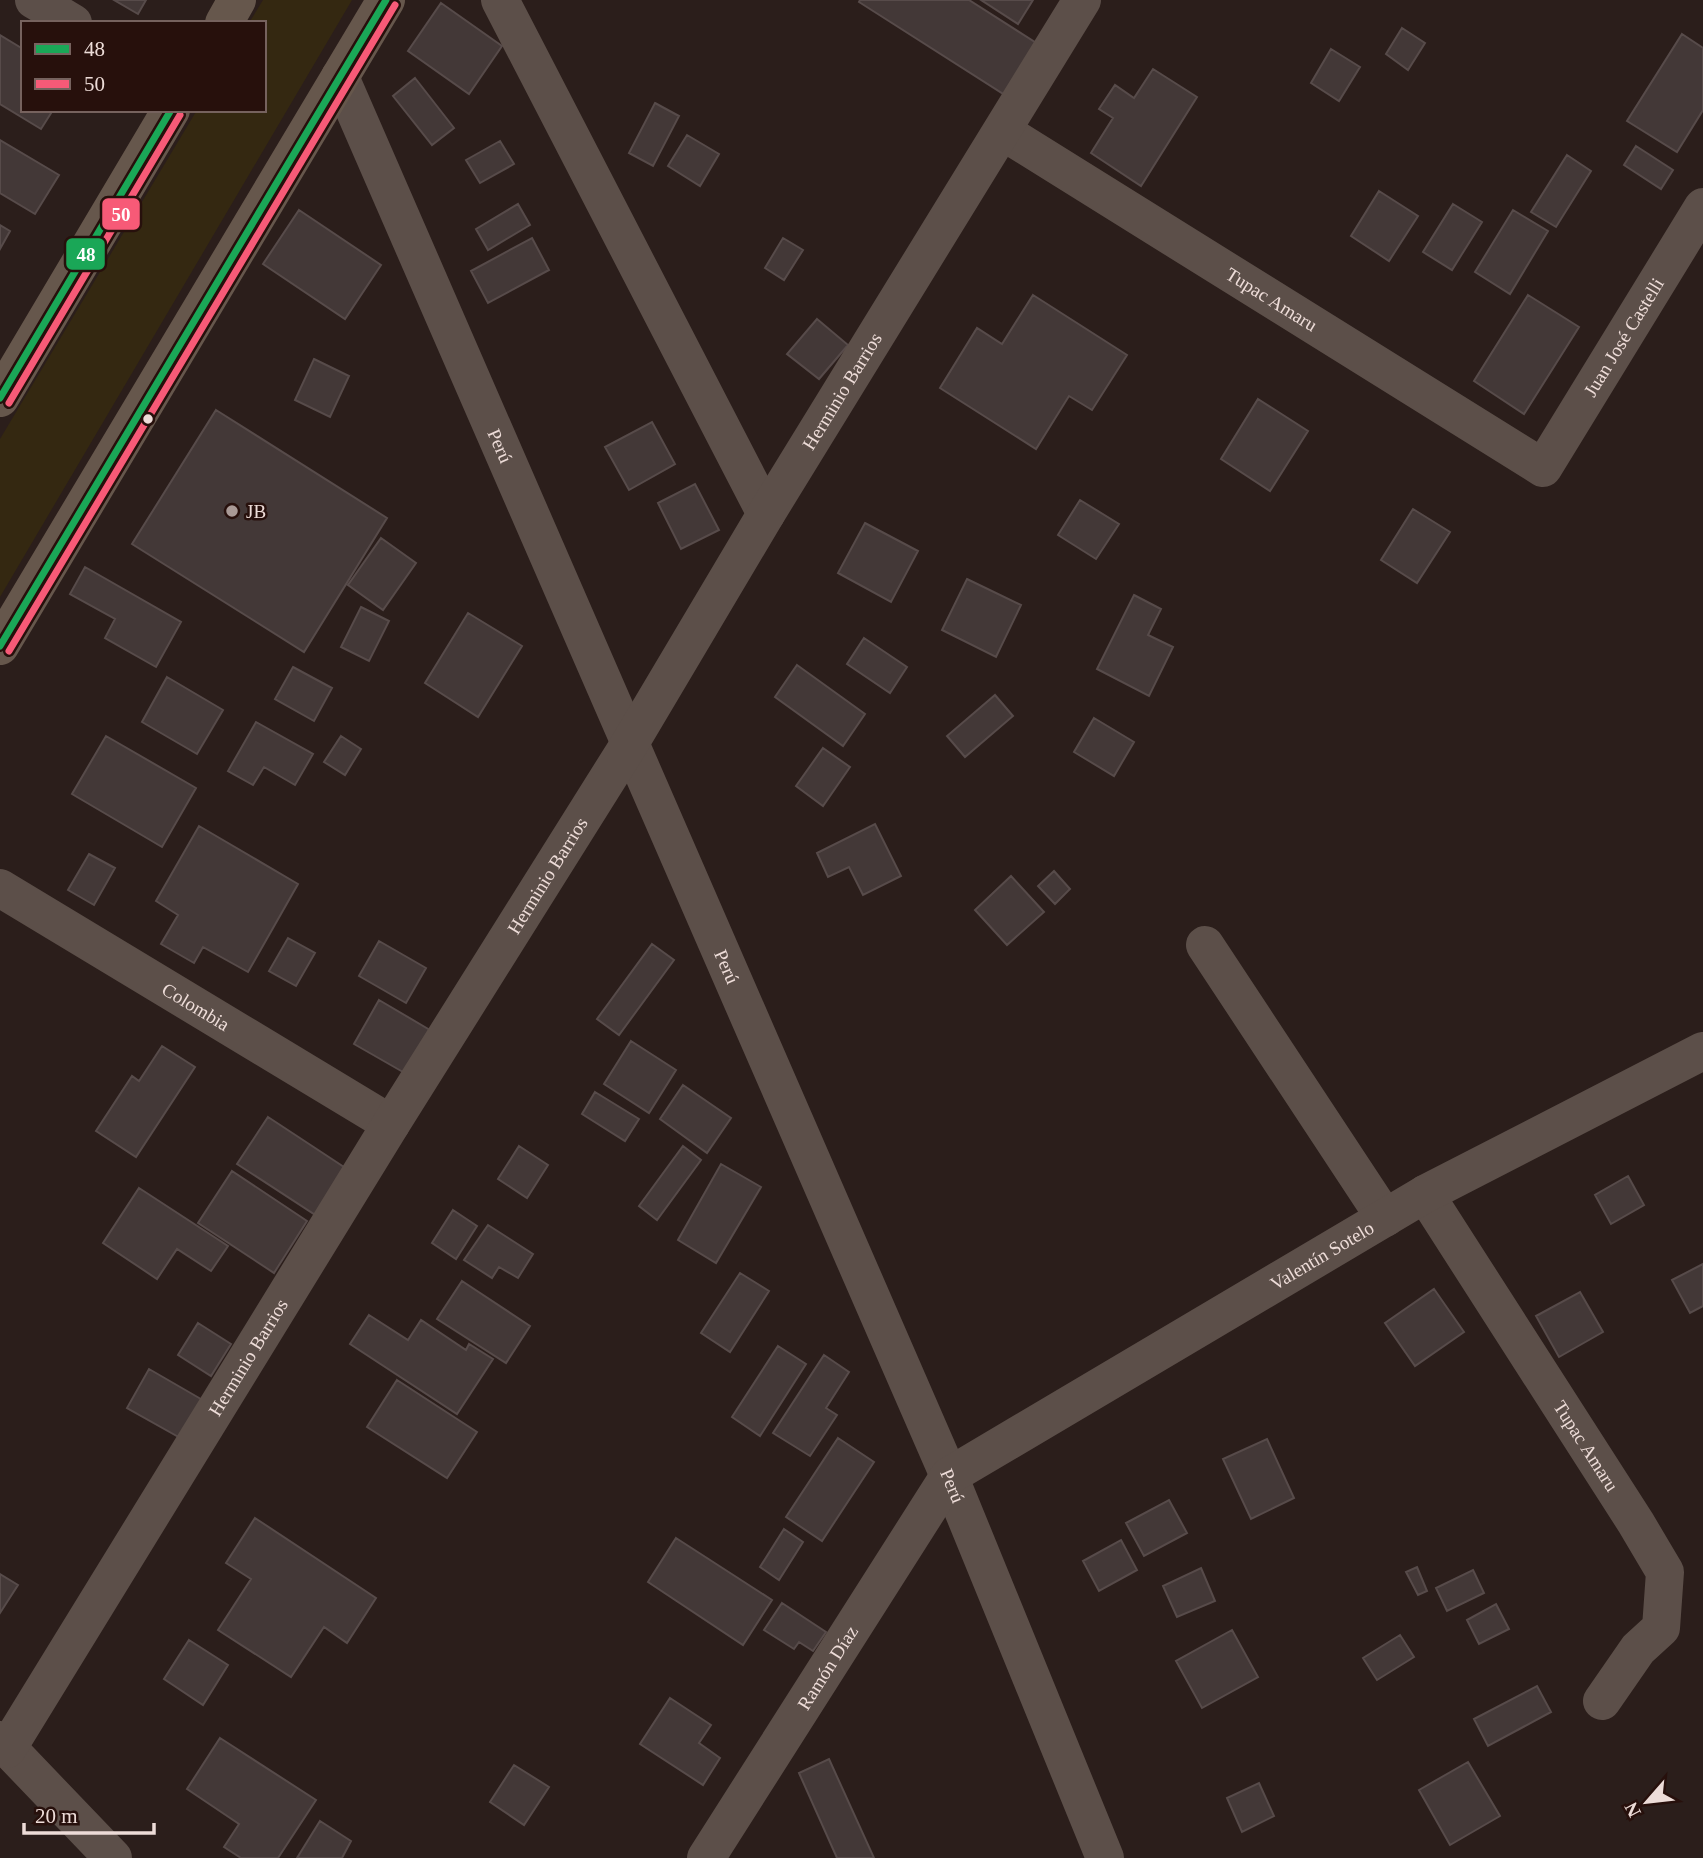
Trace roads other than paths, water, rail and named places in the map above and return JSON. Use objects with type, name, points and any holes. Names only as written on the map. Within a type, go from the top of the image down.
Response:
[{"type":"main road","points":[[224,21],[237,0]]},
{"type":"main road","points":[[0,646],[386,0]]},
{"type":"main road","points":[[0,398],[170,112]]},
{"type":"street","points":[[34,0],[70,21]]},
{"type":"street","points":[[500,0],[766,514]]},
{"type":"street","name":"Herminio Barrios","points":[[4,1744],[630,743],[766,514],[1082,0]]},
{"type":"street","name":"Perú","points":[[340,77],[948,1476],[1105,1858]]},
{"type":"street","name":"Tupac Amaru","points":[[1002,131],[1543,468]]},
{"type":"street","name":"Juan José Castelli","points":[[1543,468],[1703,207]]},
{"type":"street","name":"Colombia","points":[[0,888],[391,1124]]},
{"type":"street","points":[[1205,945],[1385,1218]]},
{"type":"street","name":"Valentín Sotelo","points":[[948,1476],[1425,1194],[1703,1051]]},
{"type":"street","name":"Tupac Amaru","points":[[1425,1194],[1665,1572],[1661,1628],[1637,1649],[1602,1701]]},
{"type":"street","name":"Ramón Díaz","points":[[706,1858],[948,1476]]},
{"type":"street","points":[[4,1744],[113,1858]]},
{"type":"place","name":"JB","points":[[232,511]]}]
